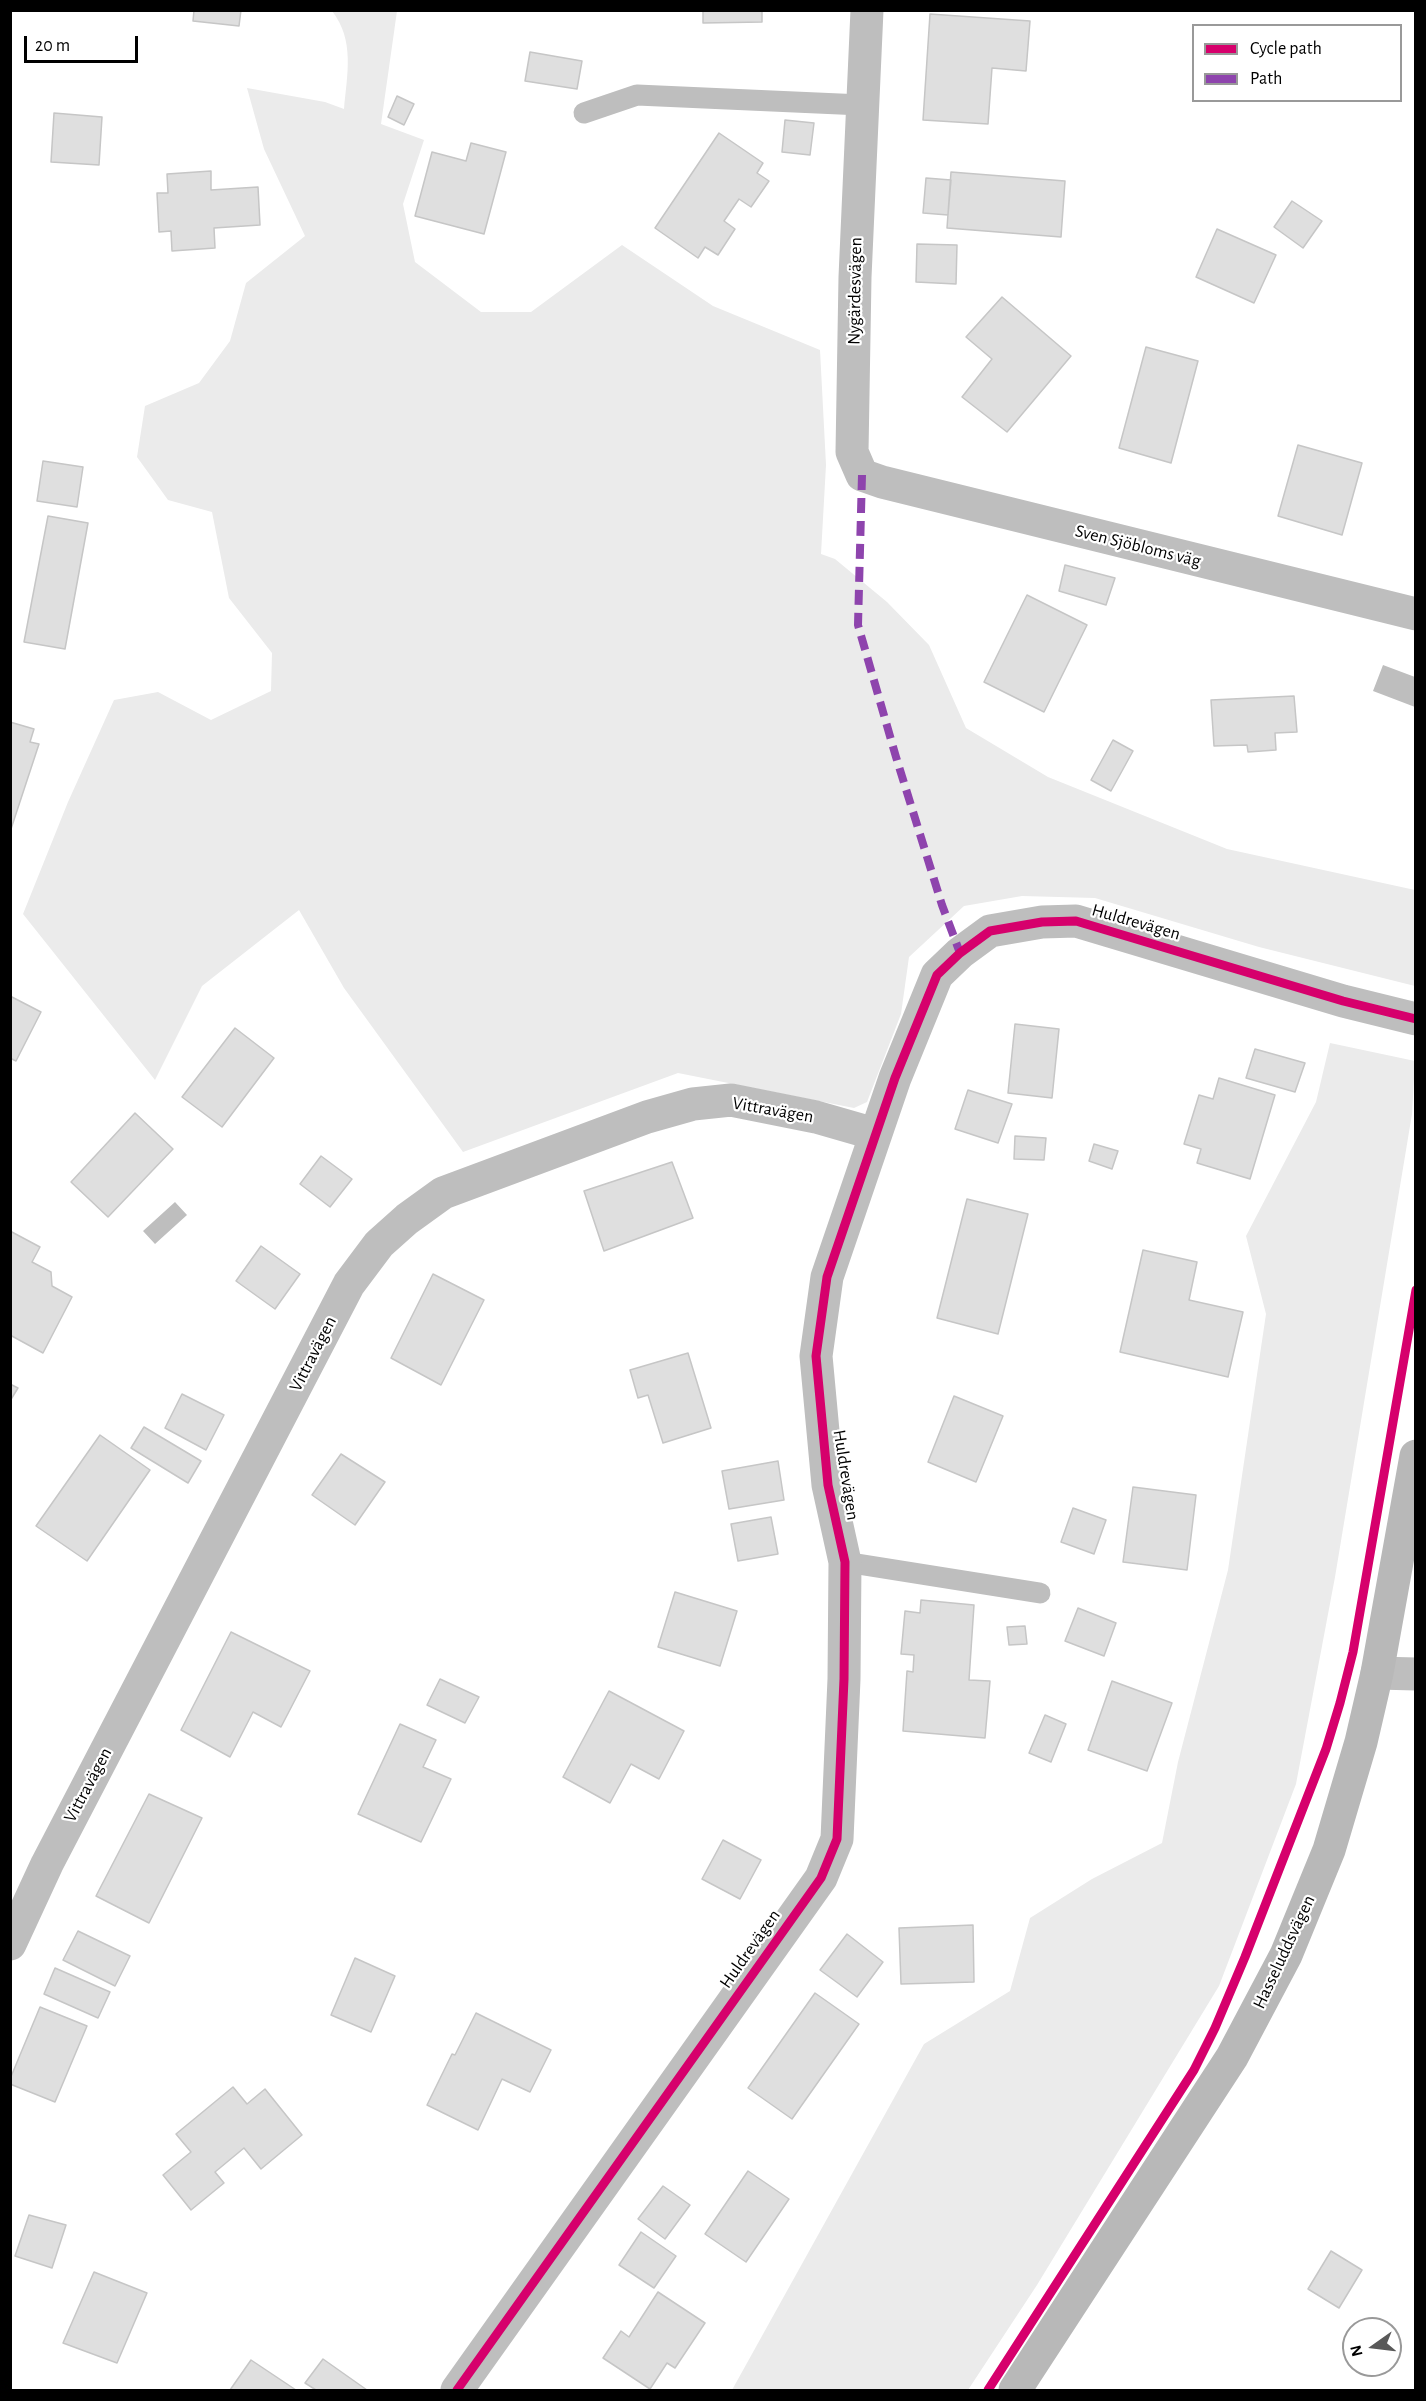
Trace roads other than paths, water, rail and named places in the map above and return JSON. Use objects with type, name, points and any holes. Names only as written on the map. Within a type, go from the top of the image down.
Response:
[{"type":"street","name":"Nygärdesvägen","points":[[861,475],[852,452],[855,277],[867,10]]},
{"type":"street","name":"Sven Sjöbloms väg","points":[[861,475],[1416,614]]},
{"type":"street","name":"Huldrevägen","points":[[457,2391],[821,1878],[837,1839],[844,1679],[845,1562],[828,1485],[816,1356],[827,1277],[895,1078],[937,975],[960,953],[990,931],[1042,922],[1076,921],[1343,1001],[1416,1019]]},
{"type":"street","name":"Vittravägen","points":[[10,1944],[46,1864],[349,1284],[379,1244],[406,1219],[442,1193],[647,1117],[693,1104],[731,1100],[816,1117],[875,1134]]},
{"type":"street","name":"Hasseluddsvägen","points":[[1015,2391],[1232,2058],[1286,1955],[1329,1850],[1360,1742],[1377,1673],[1416,1456]]},
{"type":"street","points":[[1377,1673],[1416,1674]]},
{"type":"lane","points":[[584,113],[637,95],[861,105]]},
{"type":"lane","points":[[845,1562],[1040,1593]]}]
